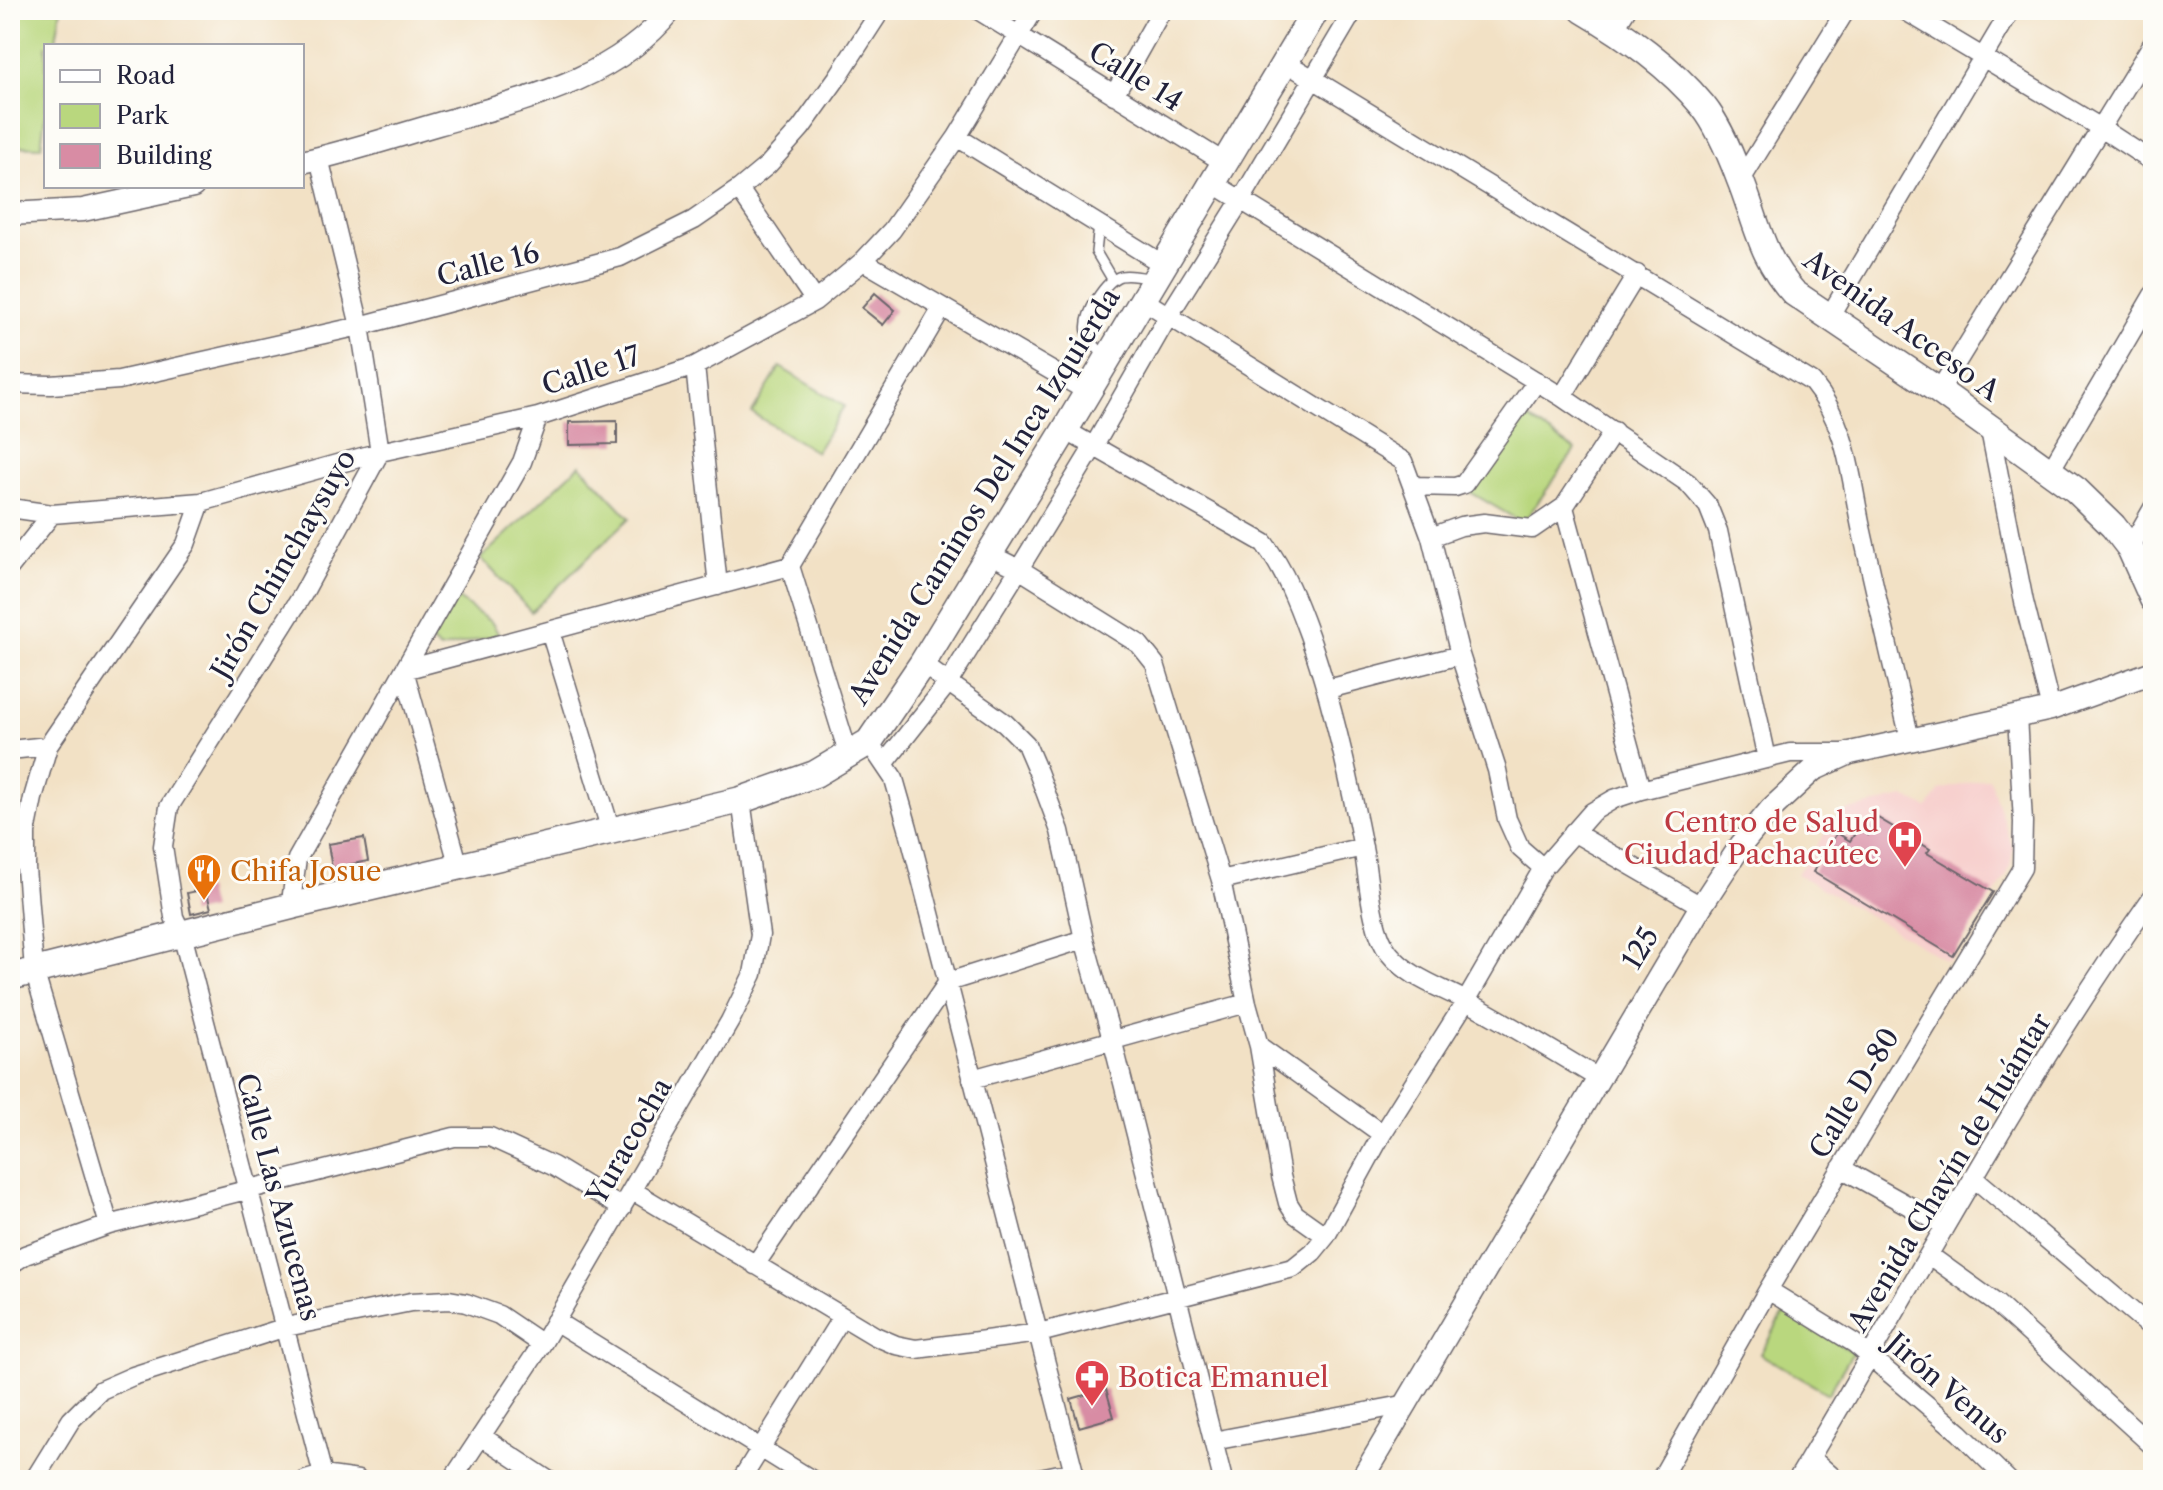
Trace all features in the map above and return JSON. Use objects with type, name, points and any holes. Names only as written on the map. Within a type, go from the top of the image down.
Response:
[{"type":"main road","name":"Avenida Caminos Del Inca Izquierda","points":[[22,973],[741,800],[815,774],[859,749],[922,664],[1316,10]]},
{"type":"main road","name":"Avenida Acceso A","points":[[1583,10],[1620,19],[1704,107],[1722,136],[1741,180],[1757,234],[1780,277],[1794,293],[1939,391],[2050,471],[2096,509],[2130,548],[2153,599]]},
{"type":"street","points":[[311,160],[528,98],[573,82],[633,49],[655,30],[671,10]]},
{"type":"street","name":"Calle 16","points":[[10,384],[51,385],[119,380],[360,326],[620,257],[694,220],[768,165],[801,128],[881,10]]},
{"type":"street","name":"Calle 14","points":[[978,10],[1114,95],[1219,173],[1241,200],[1537,381],[1688,483],[1708,506],[1725,559],[1767,759]]},
{"type":"street","name":"Calle 17","points":[[10,508],[52,514],[201,502],[380,452],[538,417],[695,366],[815,301],[863,261],[892,230],[957,137],[1034,10]]},
{"type":"street","points":[[1114,95],[1162,10]]},
{"type":"street","points":[[884,764],[948,683],[1094,446],[1169,315],[1354,10]]},
{"type":"street","points":[[1741,180],[1846,10]]},
{"type":"street","points":[[1904,10],[2153,162]]},
{"type":"street","points":[[1829,317],[2011,10]]},
{"type":"street","points":[[1939,391],[2153,43]]},
{"type":"street","points":[[1285,62],[1812,382],[1829,402],[1846,450],[1910,739]]},
{"type":"street","points":[[957,137],[1099,225],[1154,281],[1169,315],[1403,461],[1431,537],[1460,655],[1497,770],[1507,819],[1520,848],[1543,868]]},
{"type":"street","name":"Jirón Chinchaysuyo","points":[[182,934],[174,917],[163,846],[169,807],[303,594],[380,452],[360,326],[311,160]]},
{"type":"street","points":[[10,214],[83,210],[184,188]]},
{"type":"street","points":[[739,189],[815,301]]},
{"type":"street","points":[[863,261],[1088,392]]},
{"type":"street","points":[[1562,397],[1637,274]]},
{"type":"street","points":[[2050,471],[2153,295]]},
{"type":"street","points":[[404,670],[790,566],[942,308]]},
{"type":"street","points":[[695,366],[718,586]]},
{"type":"street","points":[[1414,486],[1455,487],[1464,484],[1537,381]]},
{"type":"street","points":[[296,905],[292,894],[297,859],[522,462],[538,417]]},
{"type":"street","points":[[1065,430],[1264,543],[1281,565],[1328,689],[1363,847],[1376,925],[1386,950],[1398,964],[1414,974],[1598,1078]]},
{"type":"street","points":[[1990,430],[2024,602],[2051,709]]},
{"type":"street","points":[[1431,537],[1461,526],[1484,523],[1532,529],[1564,507],[1614,431]]},
{"type":"street","points":[[109,1225],[22,973],[26,868],[18,835],[48,746],[186,544],[201,502]]},
{"type":"street","points":[[1564,507],[1641,790]]},
{"type":"street","points":[[2130,548],[2153,508]]},
{"type":"street","points":[[10,567],[52,514]]},
{"type":"street","points":[[989,554],[1019,569],[1139,644],[1155,664],[1221,880],[1259,1046],[1288,1203],[1295,1214],[1326,1236]]},
{"type":"street","points":[[790,566],[859,749],[884,764],[894,779],[908,828],[1075,1476],[1030,1480]]},
{"type":"street","points":[[550,631],[611,831]]},
{"type":"street","points":[[1328,689],[1460,655]]},
{"type":"street","points":[[922,664],[1005,723],[1026,744],[1060,831],[1084,939],[1223,1480]]},
{"type":"street","points":[[404,670],[459,867]]},
{"type":"street","name":"125","points":[[1361,1480],[1701,906],[1741,845],[1791,788],[1813,770],[1850,753],[2051,709],[2153,672]]},
{"type":"street","name":"Calle D-80","points":[[1660,1480],[1768,1290],[2022,868],[2023,822],[2017,716]]},
{"type":"street","points":[[10,750],[48,746]]},
{"type":"street","points":[[633,1191],[842,1317],[896,1345],[916,1349],[1039,1333],[1293,1268],[1313,1252],[1326,1236],[1382,1134],[1466,1001],[1543,868],[1592,812],[1614,799],[1641,790],[1790,753],[1850,753]]},
{"type":"street","name":"Yuracocha","points":[[452,1480],[542,1344],[730,1021],[753,974],[760,935],[741,800]]},
{"type":"street","points":[[1573,832],[1701,906]]},
{"type":"street","points":[[1221,880],[1363,847]]},
{"type":"street","name":"Avenida Chavín de Huántar","points":[[1797,1480],[1973,1177],[2153,896]]},
{"type":"street","name":"Calle Las Azucenas","points":[[182,934],[286,1327],[315,1478]]},
{"type":"street","points":[[755,1265],[948,982],[1084,939]]},
{"type":"street","points":[[972,1079],[1247,1003]]},
{"type":"street","points":[[1259,1046],[1382,1134]]},
{"type":"street","points":[[10,1265],[25,1255],[109,1225],[454,1137],[490,1137],[553,1166],[622,1208]]},
{"type":"street","points":[[1841,1168],[1945,1226]]},
{"type":"street","points":[[1973,1177],[2153,1329]]},
{"type":"street","points":[[1929,1255],[1997,1304],[2153,1446]]},
{"type":"street","name":"Jirón Venus","points":[[1768,1290],[1854,1343],[1960,1433],[2008,1480]]},
{"type":"street","points":[[34,1480],[71,1420],[101,1390],[133,1376],[286,1327],[435,1299],[483,1308],[542,1344]]},
{"type":"street","points":[[741,1480],[842,1317]]},
{"type":"street","points":[[555,1321],[812,1480]]},
{"type":"street","points":[[1213,1441],[1408,1404]]},
{"type":"street","points":[[481,1436],[548,1480]]},
{"type":"street","points":[[1811,1458],[1836,1480]]},
{"type":"street","points":[[315,1478],[358,1480]]},
{"type":"lane","points":[[1099,225],[1096,252],[1112,279]]},
{"type":"lane","points":[[1107,360],[1088,337],[1085,328],[1091,309],[1112,279],[1124,275],[1154,281]]},
{"type":"shaded area","name":"Centro de Salud Ciudad Pachacútec","points":[[1989,778],[2013,848],[2011,863],[2006,877],[1947,961],[1797,874],[1834,820],[1849,810],[1904,797],[1928,808],[1940,790]]},
{"type":"green space","points":[[10,10],[61,10],[55,44],[44,44],[41,147],[10,146]]},
{"type":"green space","points":[[780,367],[844,406],[816,452],[752,413]]},
{"type":"green space","points":[[1525,416],[1575,450],[1523,523],[1470,492]]},
{"type":"green space","points":[[580,465],[630,518],[531,612],[481,558]]},
{"type":"green space","points":[[454,596],[492,623],[499,635],[440,649],[427,638]]},
{"type":"green space","points":[[1785,1312],[1853,1352],[1828,1394],[1760,1354]]},
{"type":"building","points":[[875,293],[895,310],[883,325],[862,308]]},
{"type":"building","points":[[617,421],[617,444],[569,445],[569,422]]},
{"type":"building","points":[[1878,818],[1930,849],[1927,853],[1993,892],[1953,956],[1813,872],[1837,833],[1850,841],[1858,829],[1868,835]]},
{"type":"building","points":[[364,838],[368,861],[332,868],[328,844]]},
{"type":"building","name":"Chifa Josue","points":[[206,889],[211,909],[191,914],[187,893]]},
{"type":"building","name":"Botica Emanuel","points":[[1106,1389],[1114,1417],[1079,1427],[1071,1399]]},
{"type":"place","name":"Centro de Salud Ciudad Pachacútec","points":[[1905,869]]},
{"type":"place","name":"Chifa Josue","points":[[204,902]]},
{"type":"place","name":"Botica Emanuel","points":[[1092,1408]]}]
